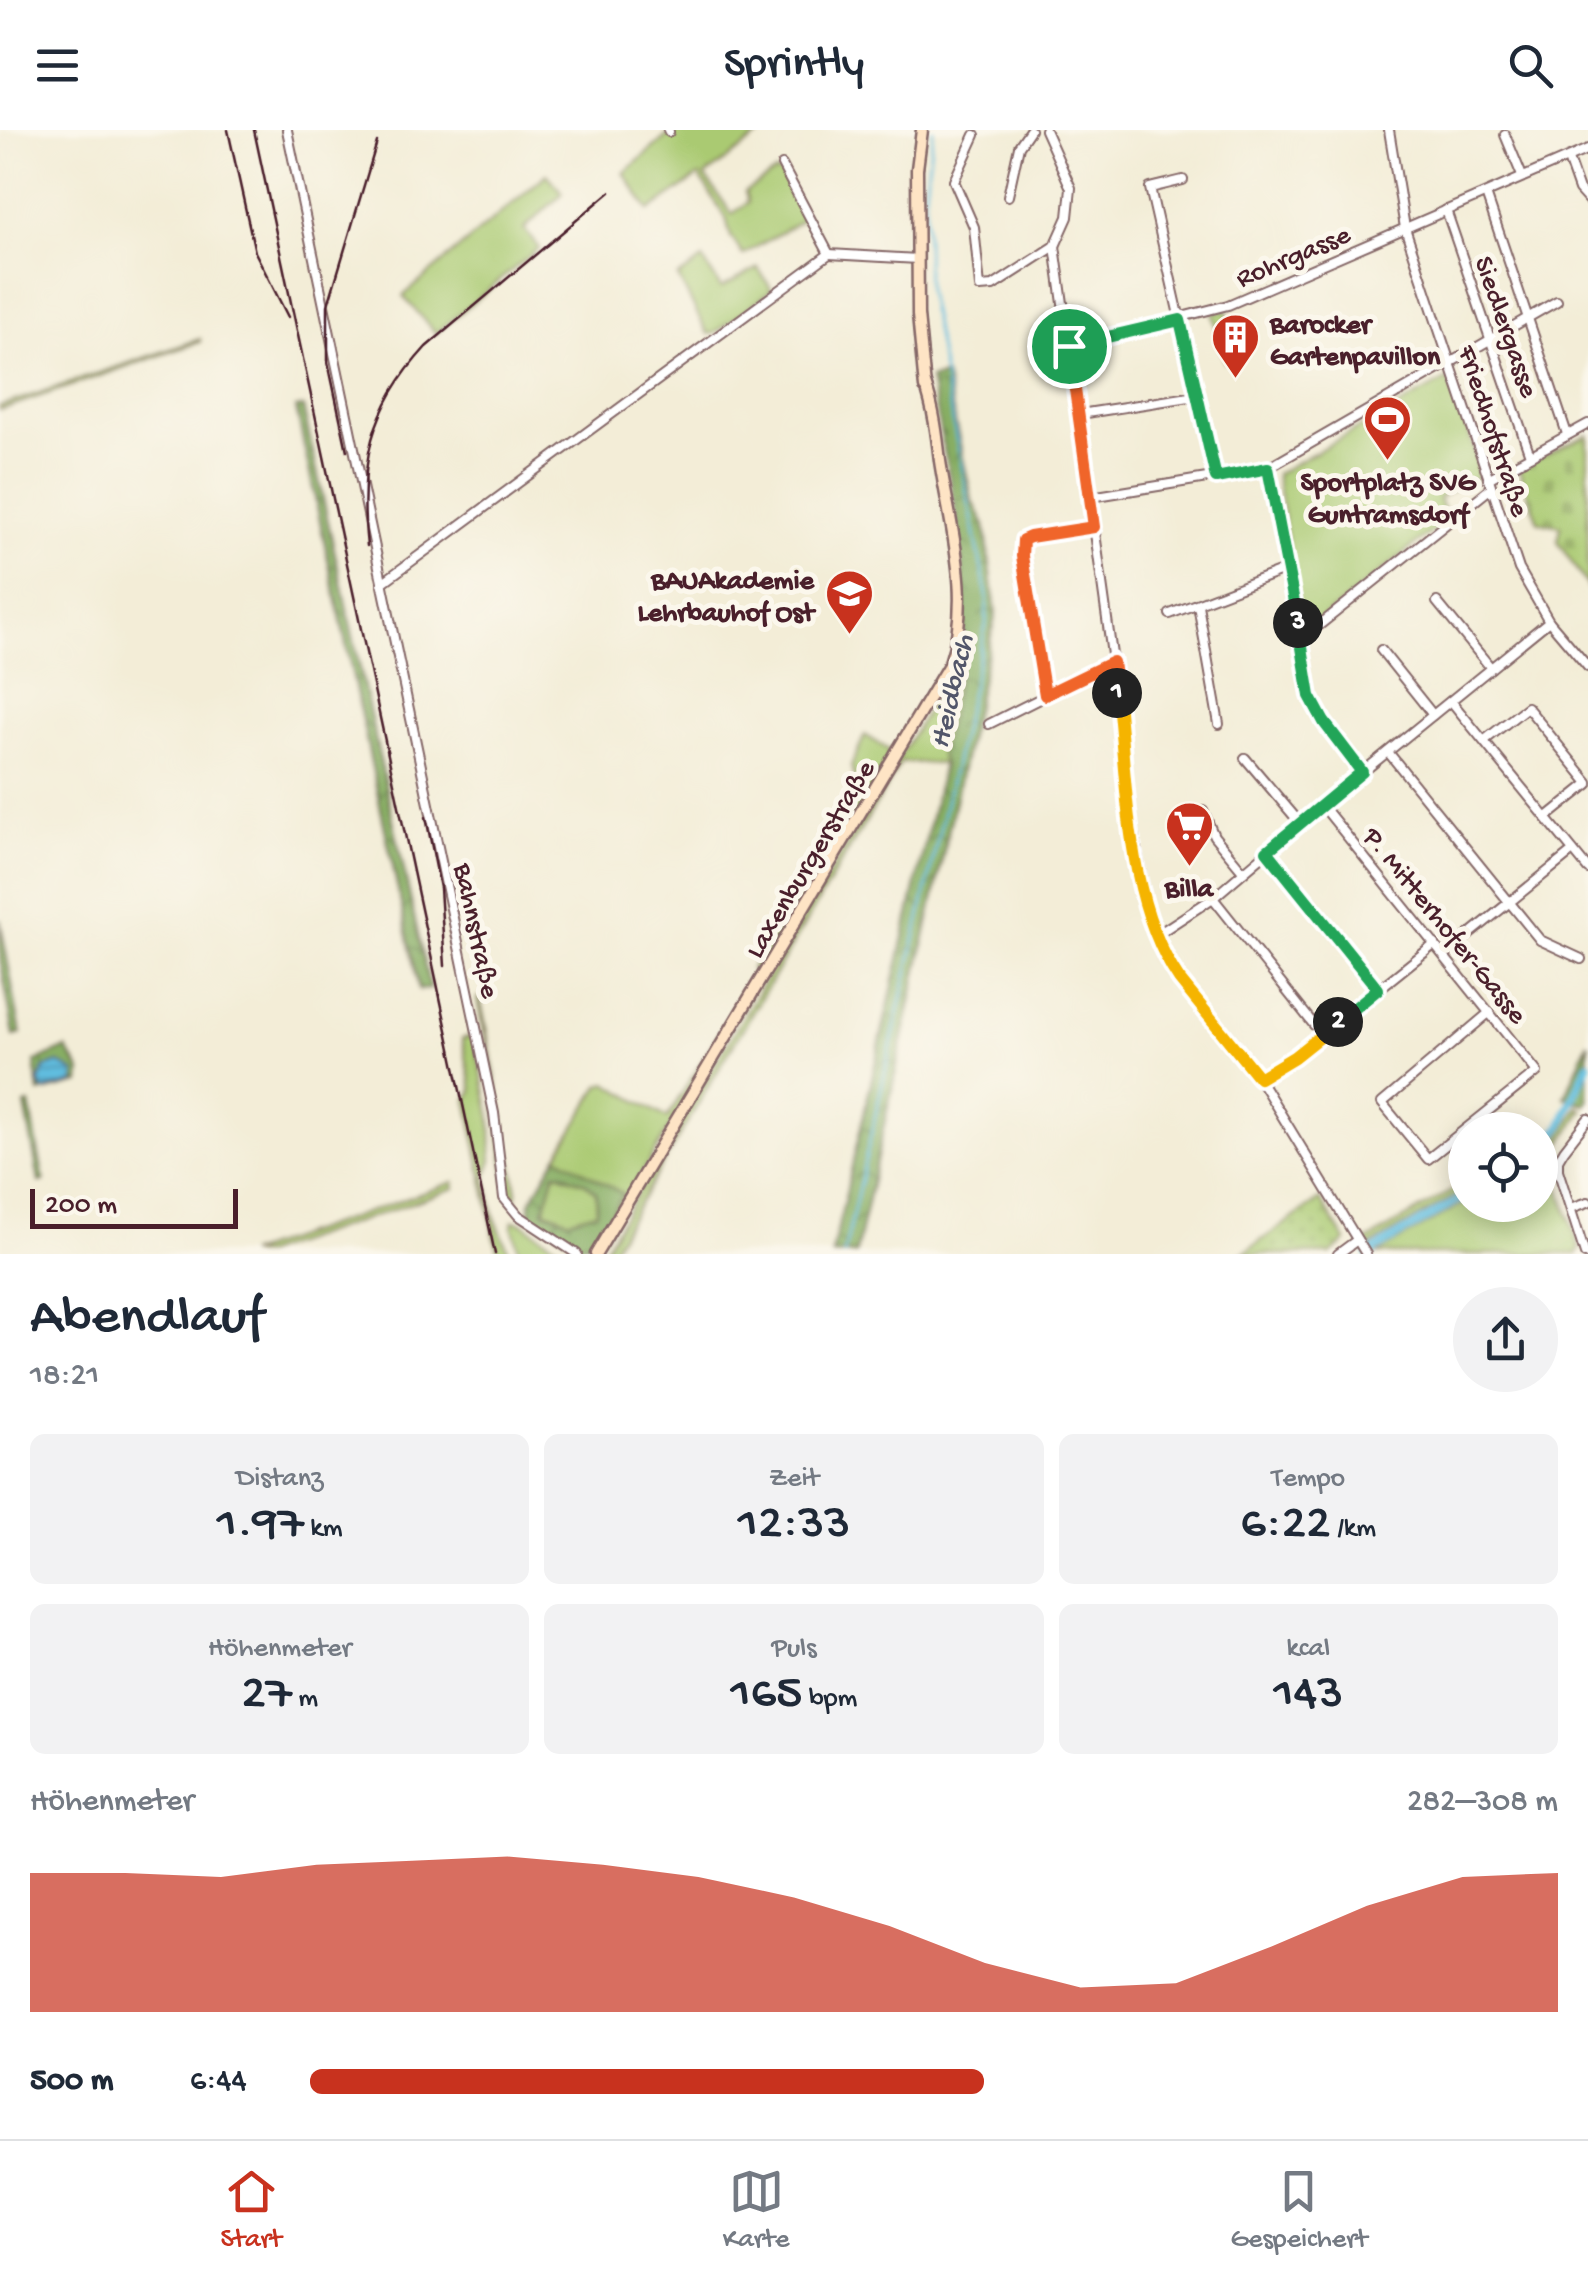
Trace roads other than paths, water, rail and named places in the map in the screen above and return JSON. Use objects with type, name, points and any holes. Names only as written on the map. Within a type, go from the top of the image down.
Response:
[{"type":"street","name":"Bahnstraße","points":[[287,130],[494,1112],[504,1198],[518,1216],[576,1254]]},
{"type":"street","name":"Laxenburgerstraße","points":[[596,1254],[950,664],[959,627],[959,579],[918,330],[917,169],[922,130]]},
{"type":"street","points":[[1008,196],[1019,146],[1030,130]]},
{"type":"street","points":[[1046,130],[1072,197],[1055,246],[1113,662],[1129,812],[1155,936],[1179,979],[1259,1078],[1366,1254]]},
{"type":"street","name":"Friedhofstraße","points":[[1389,130],[1405,228],[1526,584],[1550,622],[1586,662]]},
{"type":"street","points":[[1505,134],[1522,176]]},
{"type":"street","points":[[975,136],[954,181],[974,227],[980,287],[993,286],[1055,246]]},
{"type":"street","name":"Rohrgasse","points":[[1069,346],[1180,320],[1241,300],[1588,149]]},
{"type":"street","points":[[1568,159],[1579,190],[1588,200]]},
{"type":"street","points":[[782,165],[829,254]]},
{"type":"street","points":[[1183,180],[1150,188],[1216,478]]},
{"type":"street","points":[[1486,194],[1567,434]]},
{"type":"street","name":"Siedlergasse","points":[[1446,210],[1530,455]]},
{"type":"street","points":[[382,582],[829,254],[918,259]]},
{"type":"street","points":[[1091,497],[1268,468],[1558,301]]},
{"type":"street","points":[[1080,414],[1196,396]]},
{"type":"street","points":[[1302,639],[1490,483],[1530,455],[1588,424]]},
{"type":"street","points":[[1268,468],[1310,696],[1324,722],[1362,772]]},
{"type":"street","points":[[1045,695],[1022,556],[1023,540],[1094,527]]},
{"type":"street","points":[[1170,614],[1287,569]]},
{"type":"street","points":[[1437,602],[1491,668]]},
{"type":"street","points":[[1198,605],[1220,724]]},
{"type":"street","points":[[1155,936],[1213,898],[1362,772],[1550,622]]},
{"type":"street","points":[[1381,650],[1433,715]]},
{"type":"street","points":[[989,724],[1113,662]]},
{"type":"street","points":[[1451,701],[1588,869]]},
{"type":"street","points":[[1485,740],[1527,707],[1588,783],[1548,816]]},
{"type":"street","points":[[1388,752],[1540,940],[1580,959]]},
{"type":"street","points":[[1246,758],[1300,823]]},
{"type":"street","name":"P. Mitterhofer-Gasse","points":[[1322,805],[1490,1012],[1537,1072],[1428,1160],[1382,1102],[1490,1012]]},
{"type":"street","points":[[1203,811],[1214,836],[1243,871]]},
{"type":"street","points":[[1267,851],[1378,989]]},
{"type":"street","points":[[1444,956],[1573,851]]},
{"type":"street","points":[[1213,898],[1322,1035]]},
{"type":"street","points":[[1259,1078],[1322,1035],[1434,944]]},
{"type":"street","points":[[1585,1254],[1558,1160],[1588,1118]]},
{"type":"street","points":[[1571,1208],[1588,1202]]},
{"type":"street","points":[[1338,1254],[1358,1242]]},
{"type":"water","points":[[59,1063],[75,1073],[74,1083],[43,1091],[39,1081],[44,1068]]},
{"type":"waterway","name":"Heidbach","points":[[844,1254],[986,624],[987,596],[927,290],[925,192],[933,130]]},
{"type":"waterway","points":[[1558,1130],[1588,1064]]},
{"type":"waterway","points":[[1368,1254],[1448,1206]]},
{"type":"railway","points":[[228,130],[255,252],[288,317]]},
{"type":"railway","points":[[254,130],[495,1254]]},
{"type":"railway","points":[[347,451],[328,362],[328,305],[377,142]]},
{"type":"railway","points":[[367,546],[365,489],[372,439],[380,415],[407,370],[426,347],[610,192]]},
{"type":"railway","points":[[426,817],[440,888],[445,966]]},
{"type":"place","name":"Barocker Gartenpavillon","points":[[1235,380]]},
{"type":"place","name":"Sportplatz SVG Guntramsdorf","points":[[1388,462]]},
{"type":"place","name":"BAUAkademie Lehrbauhof Ost","points":[[849,636]]},
{"type":"place","name":"Billa","points":[[1189,868]]}]
